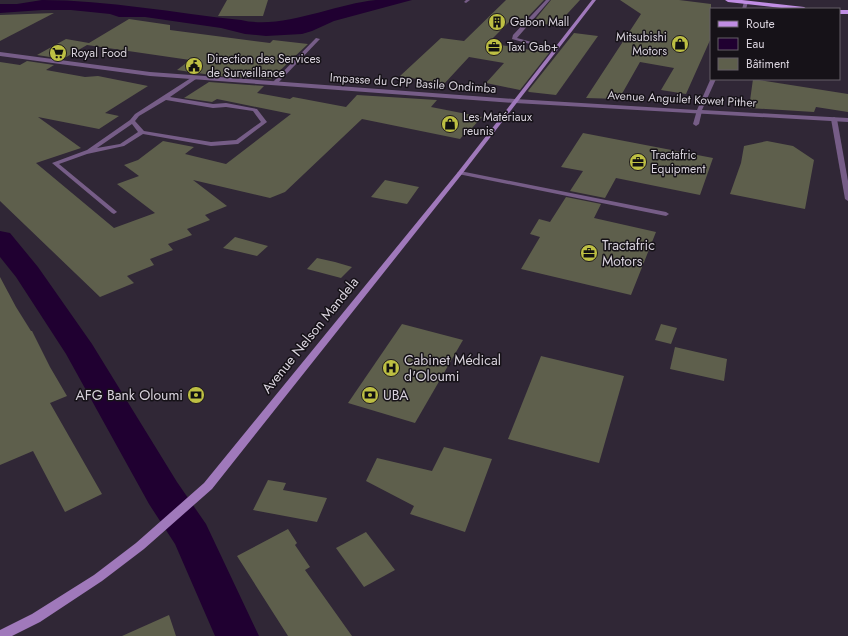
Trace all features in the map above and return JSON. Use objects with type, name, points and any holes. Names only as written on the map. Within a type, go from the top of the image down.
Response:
[{"type":"main road","name":"Avenue Nelson Mandela","points":[[0,636],[36,618],[98,578],[140,546],[208,486],[460,173],[594,0]]},
{"type":"main road","points":[[728,0],[796,8]]},
{"type":"street","points":[[548,0],[515,36],[514,39],[555,50]]},
{"type":"street","points":[[744,8],[746,2]]},
{"type":"street","points":[[274,84],[318,39]]},
{"type":"street","name":"Impasse du CPP Basile Ondimba","points":[[0,54],[90,67],[194,78],[515,101]]},
{"type":"street","points":[[86,152],[132,121],[137,115],[166,98],[194,78]]},
{"type":"street","points":[[696,124],[699,111],[713,80]]},
{"type":"street","points":[[132,121],[142,132],[211,144],[238,142],[264,122],[255,110],[226,105],[213,106],[166,98]]},
{"type":"street","name":"Avenue Anguilet Kowet Pither","points":[[515,101],[848,120]]},
{"type":"street","points":[[834,118],[848,199]]},
{"type":"street","points":[[114,212],[55,163],[86,152],[122,145],[142,132]]},
{"type":"street","points":[[460,173],[666,214]]},
{"type":"water","points":[[42,0],[116,4],[257,22],[274,22],[360,2],[376,0],[412,0],[334,21],[302,34],[266,36],[245,34],[221,28],[145,17],[119,17],[110,14],[71,10],[42,10],[0,13],[0,4],[17,4]]},
{"type":"building","points":[[227,0],[268,0],[263,16],[218,16]]},
{"type":"building","points":[[506,0],[544,0],[524,21],[512,19],[488,43],[549,53],[520,90],[486,83],[504,63],[469,57],[444,84],[400,76],[441,38],[464,41]]},
{"type":"building","points":[[551,0],[580,0],[556,26],[533,22]]},
{"type":"building","points":[[620,0],[679,0],[711,4],[710,40],[686,94],[661,90],[674,68],[640,62],[619,99],[586,98],[641,14]]},
{"type":"building","points":[[54,13],[0,41],[0,15]]},
{"type":"building","points":[[129,19],[170,25],[170,30],[270,43],[273,40],[308,44],[271,79],[218,76],[177,70],[190,60],[87,45],[63,59],[37,55],[66,39],[89,43]]},
{"type":"building","points":[[574,33],[598,36],[556,95],[529,92],[528,91]]},
{"type":"building","points":[[27,61],[54,65],[46,70],[85,77],[98,76],[148,86],[105,113],[119,116],[99,129],[38,117],[81,148],[36,163],[114,228],[155,213],[117,184],[139,176],[124,165],[138,160],[163,141],[194,147],[185,154],[226,164],[291,114],[217,99],[212,102],[184,98],[209,82],[264,86],[257,93],[290,99],[293,97],[346,107],[357,95],[437,100],[431,107],[482,117],[460,139],[362,119],[285,192],[270,198],[193,180],[227,206],[205,215],[210,220],[187,229],[192,235],[168,244],[173,250],[150,259],[154,265],[127,276],[134,283],[100,297],[0,201],[0,62],[20,65]]},
{"type":"building","points":[[753,80],[848,94],[848,112],[816,107],[814,112],[749,108]]},
{"type":"building","name":"Tractafric Equipment","points":[[583,133],[713,158],[700,195],[616,178],[605,198],[570,191],[583,171],[561,167]]},
{"type":"building","points":[[767,141],[793,146],[814,160],[805,209],[730,194],[741,163],[744,146]]},
{"type":"building","points":[[385,180],[419,187],[407,204],[371,197]]},
{"type":"building","name":"Tractafric Motors","points":[[566,197],[601,204],[594,218],[656,232],[631,295],[521,269],[540,237],[530,234],[539,219],[550,222]]},
{"type":"building","points":[[235,237],[268,246],[257,256],[223,248]]},
{"type":"building","points":[[317,258],[352,267],[341,278],[307,269]]},
{"type":"building","points":[[0,277],[16,307],[32,331],[50,367],[67,396],[50,403],[102,494],[65,512],[33,451],[0,465]]},
{"type":"building","points":[[402,324],[463,340],[415,423],[348,403]]},
{"type":"building","points":[[661,324],[677,328],[671,344],[655,340]]},
{"type":"building","points":[[675,347],[727,359],[724,381],[670,369]]},
{"type":"building","points":[[541,356],[624,376],[599,463],[508,439]]},
{"type":"building","points":[[444,447],[492,459],[465,532],[410,514],[414,506],[366,481],[377,458],[432,471]]},
{"type":"building","points":[[268,480],[286,483],[283,490],[327,498],[317,522],[253,510]]},
{"type":"building","points":[[288,529],[297,543],[295,545],[310,567],[305,570],[352,636],[288,636],[237,556]]},
{"type":"building","points":[[366,532],[395,570],[364,587],[336,548]]},
{"type":"building","points":[[169,615],[176,636],[122,636]]},
{"type":"waterway","points":[[0,239],[28,273],[81,352],[163,493],[192,536],[237,636]]},
{"type":"place","name":"Gabon Mall","points":[[497,22]]},
{"type":"place","name":"Mitsubishi Motors","points":[[680,44]]},
{"type":"place","name":"Taxi Gab+","points":[[494,47]]},
{"type":"place","name":"Royal Food","points":[[58,53]]},
{"type":"place","name":"Direction des Services de Surveillance","points":[[194,66]]},
{"type":"place","name":"Les Matériaux reunis","points":[[450,124]]},
{"type":"place","name":"Tractafric Equipment","points":[[638,162]]},
{"type":"place","name":"Tractafric Motors","points":[[589,253]]},
{"type":"place","name":"Cabinet Médical d'Oloumi","points":[[391,368]]},
{"type":"place","name":"AFG Bank Oloumi","points":[[196,395]]},
{"type":"place","name":"UBA","points":[[370,395]]}]
